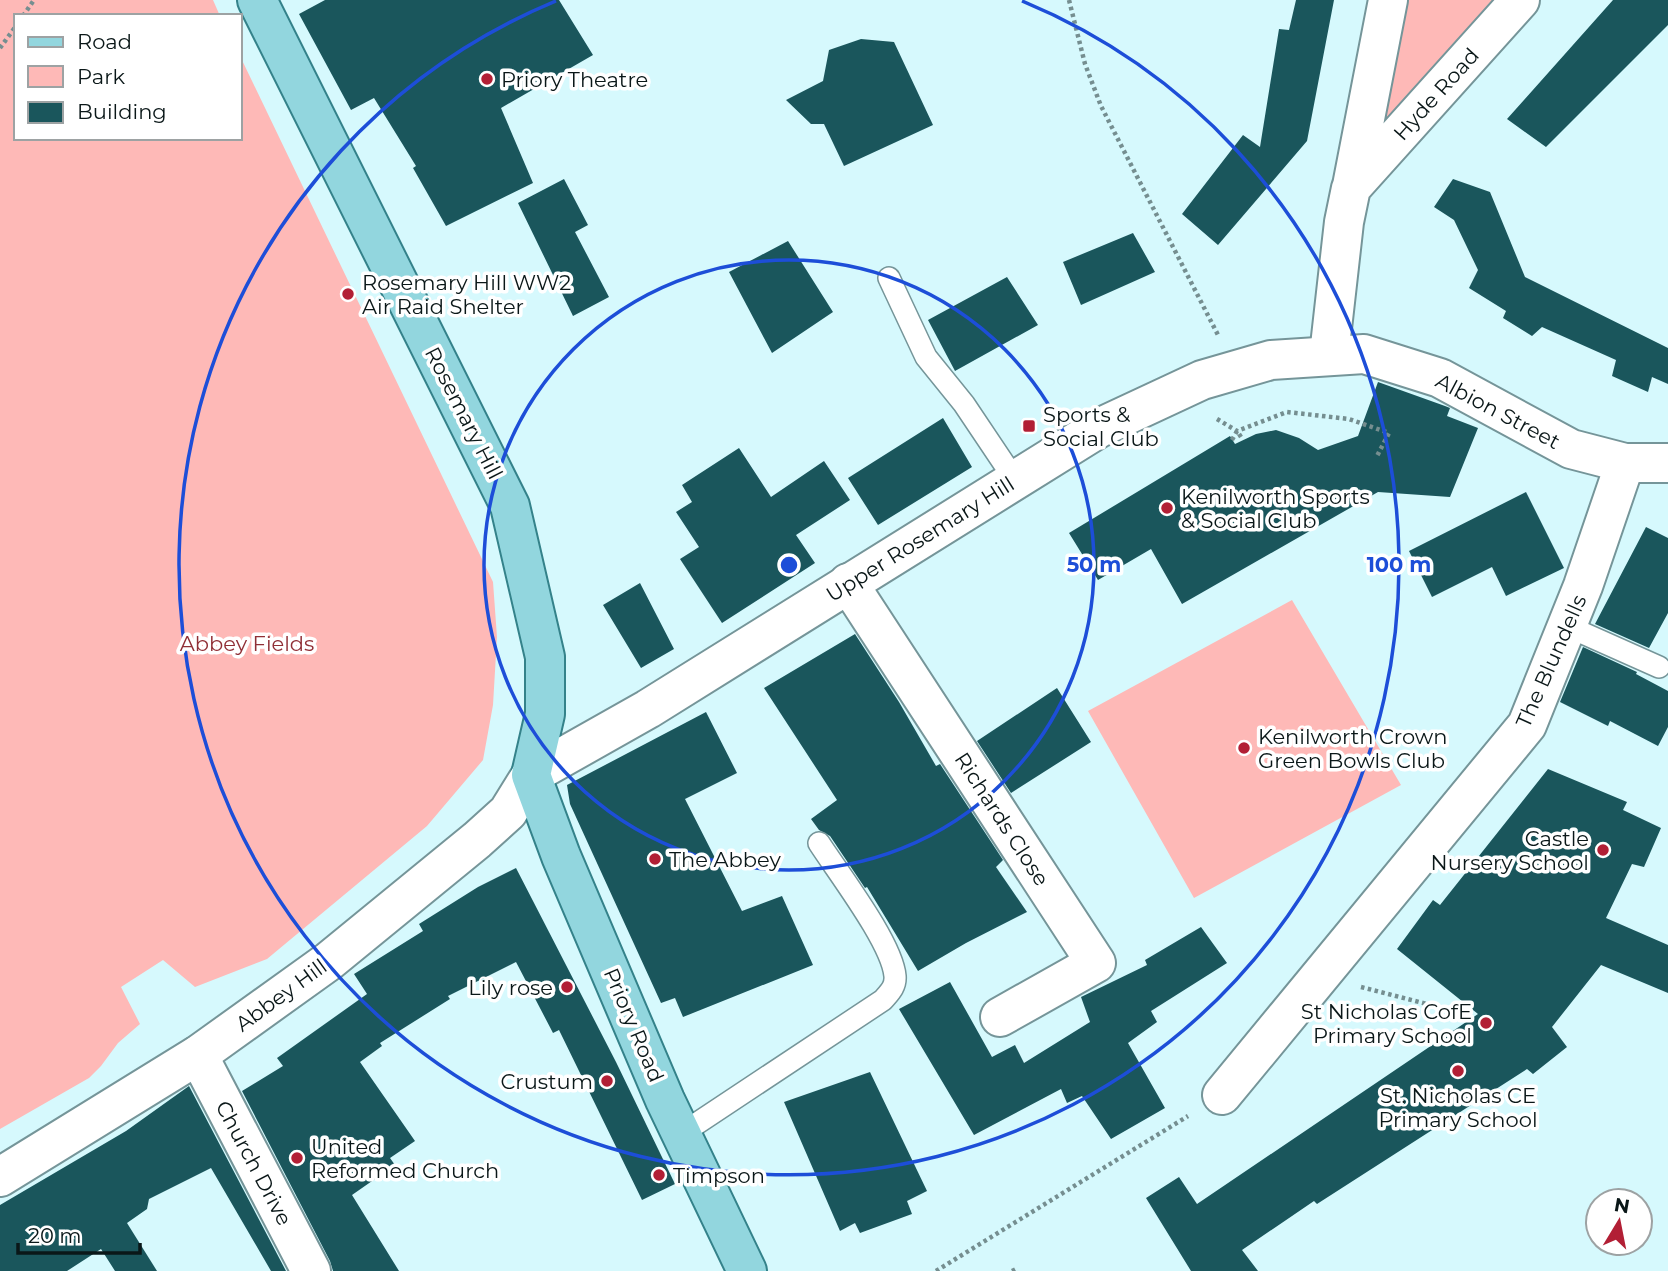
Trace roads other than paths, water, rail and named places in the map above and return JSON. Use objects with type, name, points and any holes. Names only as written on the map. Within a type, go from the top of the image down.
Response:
[{"type":"main road","name":"Rosemary Hill","points":[[257,0],[510,506],[545,657],[545,714],[531,775]]},
{"type":"main road","name":"Priory Road","points":[[531,775],[561,856],[681,1134],[747,1271]]},
{"type":"street","name":"Hyde Road","points":[[1329,355],[1344,222],[1388,0]]},
{"type":"street","name":"Hyde Road","points":[[1351,188],[1520,0]]},
{"type":"street","name":"Albion Street","points":[[1329,355],[1364,354],[1429,374],[1571,449],[1625,463],[1668,463]]},
{"type":"street","name":"Upper Rosemary Hill","points":[[531,775],[648,709],[1099,428],[1202,380],[1271,360],[1329,355]]},
{"type":"street","name":"The Blundells","points":[[1222,1095],[1527,724],[1583,586],[1625,463]]},
{"type":"street","name":"Richards Close","points":[[848,583],[1096,963],[1000,1017]]},
{"type":"street","name":"Abbey Hill","points":[[0,1177],[198,1055],[329,961],[508,812],[531,775]]},
{"type":"street","name":"Church Drive","points":[[198,1055],[311,1271]]},
{"type":"lane","points":[[889,278],[926,357],[964,404],[1015,480]]},
{"type":"lane","points":[[1567,625],[1660,667]]},
{"type":"lane","points":[[681,1134],[883,1000],[893,988],[895,977],[887,948],[819,843]]},
{"type":"place","name":"Priory Theatre","points":[[487,79]]},
{"type":"place","name":"Rosemary Hill WW2 Air Raid Shelter","points":[[348,294]]},
{"type":"place","name":"Sports & Social Club","points":[[1029,426]]},
{"type":"place","name":"Kenilworth Sports & Social Club","points":[[1167,508]]},
{"type":"place","name":"Kenilworth Crown Green Bowls Club","points":[[1244,748]]},
{"type":"place","name":"Castle Nursery School","points":[[1603,850]]},
{"type":"place","name":"The Abbey","points":[[655,859]]},
{"type":"place","name":"Lily rose","points":[[567,987]]},
{"type":"place","name":"St Nicholas CofE Primary School","points":[[1486,1023]]},
{"type":"place","name":"St. Nicholas CE Primary School","points":[[1458,1071]]},
{"type":"place","name":"Crustum","points":[[607,1081]]},
{"type":"place","name":"United Reformed Church","points":[[297,1158]]},
{"type":"place","name":"Timpson","points":[[659,1175]]},
{"type":"park label","name":"Abbey Fields","points":[[247,643]]}]
